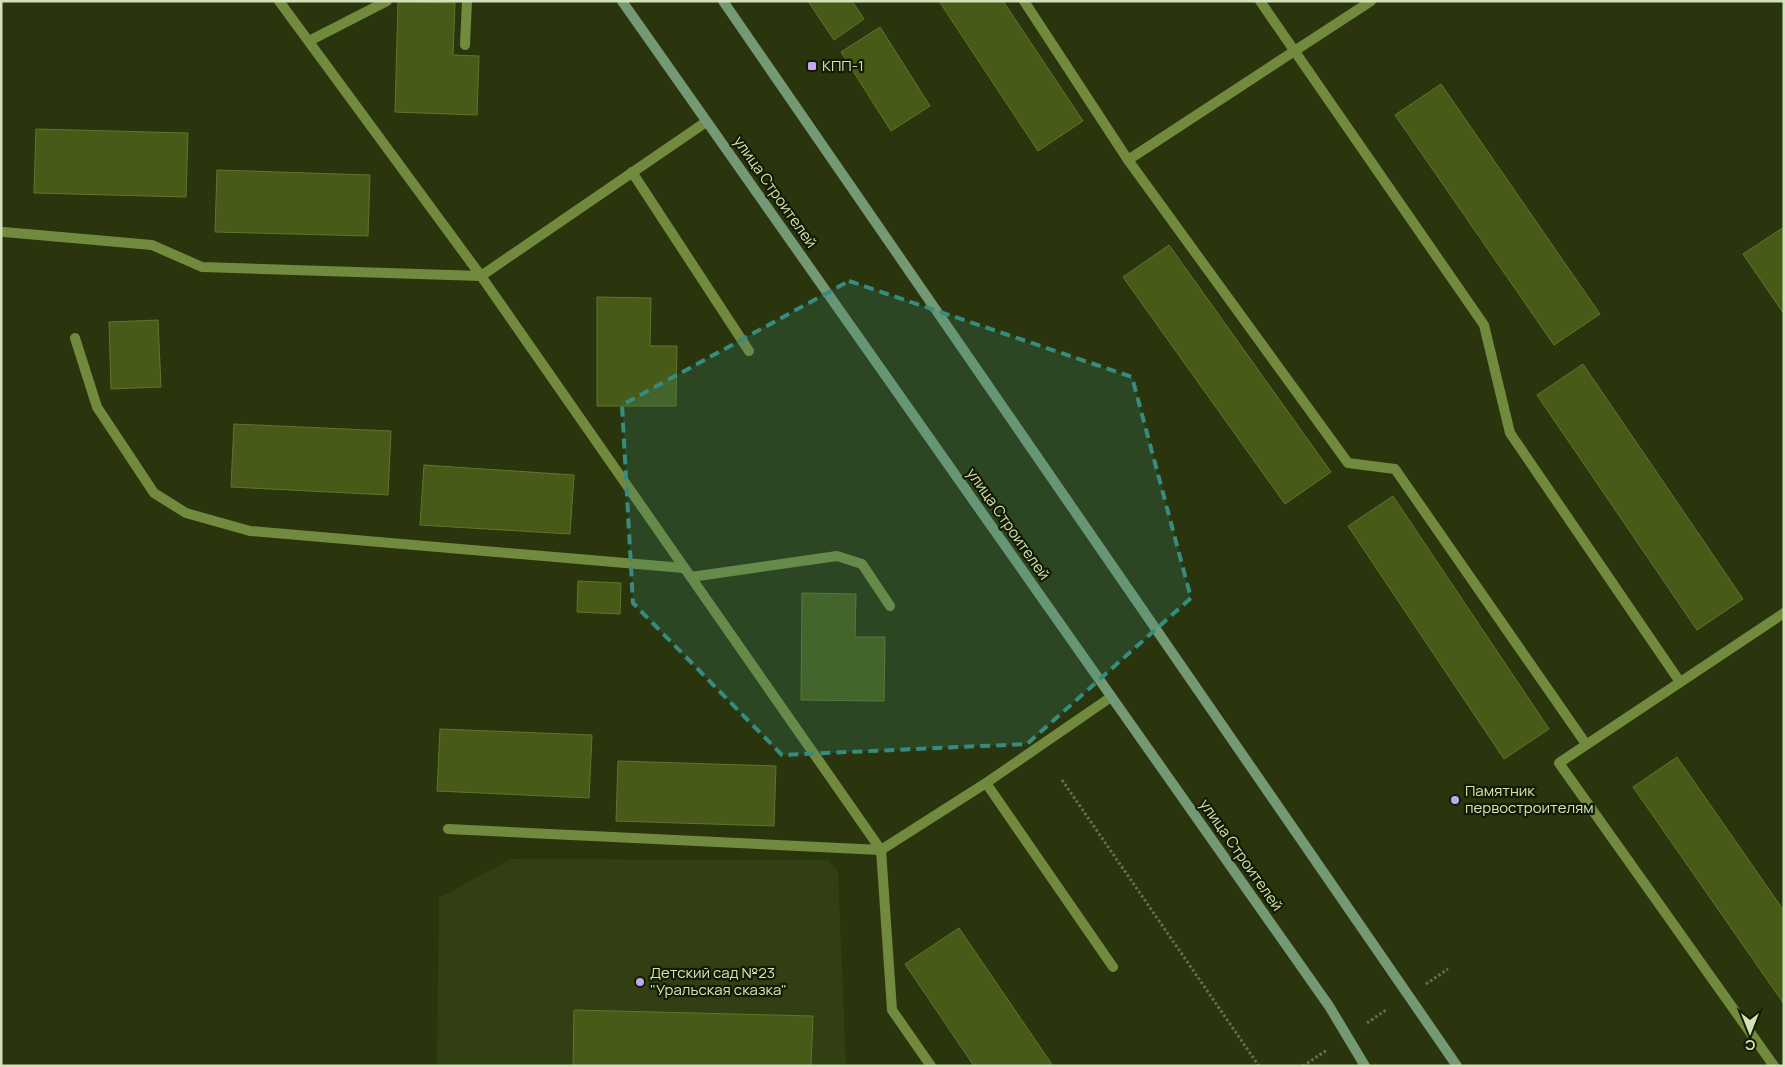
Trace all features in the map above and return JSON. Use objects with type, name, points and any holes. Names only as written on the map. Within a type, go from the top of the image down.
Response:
[{"type":"main road","points":[[723,1],[1457,1066]]},
{"type":"main road","name":"улица Строителей","points":[[626,4],[706,122],[1329,1006],[1365,1066]]},
{"type":"lane","points":[[279,1],[481,276],[881,850],[892,1010],[931,1066]]},
{"type":"lane","points":[[309,41],[387,1]]},
{"type":"lane","points":[[465,45],[467,1]]},
{"type":"lane","points":[[1024,1],[1128,160],[1348,463],[1395,469],[1586,744]]},
{"type":"lane","points":[[1260,1],[1293,52],[1484,325],[1510,432],[1680,682]]},
{"type":"lane","points":[[1128,160],[1371,1]]},
{"type":"lane","points":[[4,232],[152,245],[202,267],[481,276],[706,122]]},
{"type":"lane","points":[[632,172],[749,351]]},
{"type":"lane","points":[[75,338],[96,407],[154,493],[186,513],[250,531],[684,568]]},
{"type":"lane","points":[[691,578],[837,556],[862,564],[890,606]]},
{"type":"lane","points":[[1774,1066],[1559,763],[1784,613]]},
{"type":"lane","points":[[448,829],[881,850],[986,783],[1111,697]]},
{"type":"lane","points":[[986,783],[1113,967]]},
{"type":"path","points":[[1062,780],[1259,1066]]},
{"type":"path","points":[[1419,988],[1448,969]]},
{"type":"path","points":[[1367,1023],[1386,1010]]},
{"type":"path","points":[[1303,1066],[1327,1050]]},
{"type":"highlighted area","points":[[849,281],[1132,377],[1191,598],[1027,744],[782,755],[633,603],[622,405]]},
{"type":"shaded area","name":"Детский сад №23 \"Уральская сказка\"","points":[[511,859],[829,860],[838,872],[846,1066],[437,1066],[439,898]]},
{"type":"building","points":[[398,1],[455,3],[453,55],[479,56],[477,115],[395,112]]},
{"type":"building","points":[[808,1],[852,1],[864,19],[834,40]]},
{"type":"building","points":[[939,1],[1003,1],[1083,121],[1038,151]]},
{"type":"building","points":[[880,27],[930,106],[891,131],[841,52]]},
{"type":"building","points":[[1441,84],[1600,314],[1554,345],[1395,115]]},
{"type":"building","points":[[36,129],[188,133],[186,197],[34,193]]},
{"type":"building","points":[[217,170],[370,175],[368,236],[215,232]]},
{"type":"building","points":[[1784,227],[1784,314],[1743,254]]},
{"type":"building","points":[[1169,245],[1331,472],[1285,504],[1123,277]]},
{"type":"building","points":[[597,297],[651,298],[650,346],[677,346],[676,406],[597,406]]},
{"type":"building","points":[[158,320],[161,387],[111,389],[109,322]]},
{"type":"building","points":[[1583,364],[1743,599],[1697,630],[1537,395]]},
{"type":"building","points":[[234,424],[391,431],[388,495],[231,487]]},
{"type":"building","points":[[424,465],[574,475],[570,534],[420,525]]},
{"type":"building","points":[[1393,496],[1549,729],[1504,759],[1348,526]]},
{"type":"building","points":[[578,581],[621,583],[620,614],[577,612]]},
{"type":"building","points":[[802,593],[856,594],[855,637],[885,637],[884,701],[801,700]]},
{"type":"building","points":[[440,729],[592,735],[589,798],[437,791]]},
{"type":"building","points":[[1677,757],[1784,911],[1784,1004],[1633,787]]},
{"type":"building","points":[[618,761],[776,766],[774,826],[616,821]]},
{"type":"building","points":[[959,928],[1053,1066],[974,1066],[905,964]]},
{"type":"building","points":[[574,1010],[813,1016],[811,1066],[573,1066]]},
{"type":"place","name":"КПП-1","points":[[812,66]]},
{"type":"place","name":"Памятник первостроителям","points":[[1455,800]]},
{"type":"place","name":"Детский сад №23 \"Уральская сказка\"","points":[[640,982]]}]
